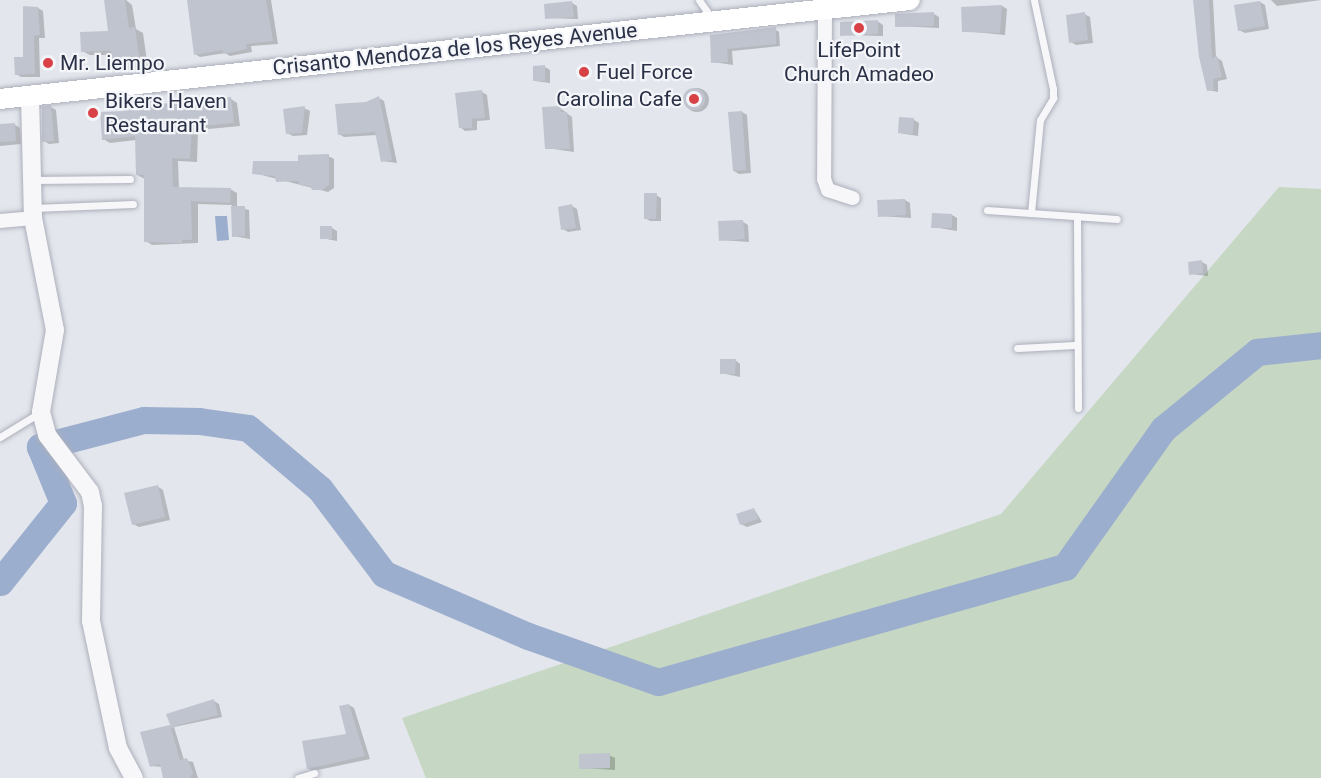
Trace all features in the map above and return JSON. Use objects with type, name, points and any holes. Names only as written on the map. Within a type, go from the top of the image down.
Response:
[{"type":"main road","name":"Crisanto Mendoza de los Reyes Avenue","points":[[0,99],[713,20],[768,10],[909,0]]},
{"type":"street","points":[[825,6],[824,179],[828,190],[853,198]]},
{"type":"street","points":[[30,96],[33,213],[55,330],[41,412],[47,435],[90,492],[93,506],[91,621],[118,748],[134,778]]},
{"type":"street","points":[[0,221],[33,213]]},
{"type":"lane","points":[[699,0],[713,20]]},
{"type":"lane","points":[[1031,213],[1040,120],[1053,98],[1034,0]]},
{"type":"lane","points":[[32,180],[130,179]]},
{"type":"lane","points":[[33,213],[133,204]]},
{"type":"lane","points":[[987,210],[1117,219]]},
{"type":"lane","points":[[1077,216],[1078,408]]},
{"type":"lane","points":[[1017,348],[1076,345]]},
{"type":"lane","points":[[0,437],[41,412]]},
{"type":"lane","points":[[298,778],[314,773]]},
{"type":"green space","points":[[1279,187],[1321,189],[1321,778],[426,778],[402,718],[1001,514]]},
{"type":"water","points":[[215,216],[227,216],[229,240],[217,241]]},
{"type":"building","points":[[104,0],[125,0],[129,28],[135,27],[140,63],[113,67],[111,51],[81,52],[80,32],[108,31]]},
{"type":"building","points":[[187,0],[266,0],[273,41],[246,44],[247,49],[223,54],[223,50],[194,55]]},
{"type":"building","points":[[1193,0],[1209,0],[1212,58],[1217,56],[1222,77],[1213,79],[1214,90],[1207,91],[1199,57]]},
{"type":"building","points":[[572,1],[574,17],[545,19],[544,4]]},
{"type":"building","points":[[1260,1],[1265,26],[1238,31],[1234,5]]},
{"type":"building","points":[[1002,5],[1000,33],[962,32],[961,7]]},
{"type":"building","points":[[23,6],[38,7],[40,35],[34,36],[35,74],[15,75],[14,57],[23,57]]},
{"type":"building","points":[[934,12],[934,26],[895,27],[895,14]]},
{"type":"building","points":[[1085,12],[1088,40],[1069,43],[1066,15]]},
{"type":"building","name":"LifePoint Church Amadeo","points":[[878,20],[878,34],[840,36],[840,22]]},
{"type":"building","points":[[776,27],[776,44],[727,49],[728,62],[711,63],[710,35]]},
{"type":"building","points":[[545,65],[545,81],[533,81],[533,66]]},
{"type":"building","name":"Carolina Cafe","points":[[690,88],[698,88],[705,95],[705,103],[698,110],[690,110],[683,103],[683,95]]},
{"type":"building","points":[[482,90],[485,118],[472,119],[472,128],[459,128],[455,93]]},
{"type":"building","points":[[149,95],[150,105],[231,97],[234,123],[192,127],[190,159],[172,158],[173,187],[231,188],[230,203],[191,201],[192,240],[182,240],[182,243],[144,242],[144,175],[136,175],[135,136],[102,140],[100,112],[124,111],[122,98]]},
{"type":"building","points":[[379,96],[392,160],[381,162],[375,132],[338,135],[335,104],[366,102]]},
{"type":"building","points":[[51,105],[54,141],[42,142],[42,107]]},
{"type":"building","points":[[305,106],[302,133],[286,134],[283,109]]},
{"type":"building","points":[[561,106],[561,112],[567,112],[570,149],[545,149],[542,107]]},
{"type":"building","points":[[742,111],[746,170],[733,171],[728,112]]},
{"type":"building","points":[[899,117],[914,118],[913,134],[898,133]]},
{"type":"building","points":[[15,123],[16,141],[0,142],[0,124]]},
{"type":"building","points":[[329,154],[329,185],[322,190],[312,190],[310,186],[299,185],[299,181],[276,182],[275,176],[252,174],[253,161],[298,161],[298,155]]},
{"type":"building","points":[[644,193],[657,193],[656,219],[644,219]]},
{"type":"building","points":[[905,199],[906,215],[878,217],[877,200]]},
{"type":"building","points":[[572,204],[576,228],[561,230],[558,207]]},
{"type":"building","points":[[231,206],[245,206],[245,236],[232,237]]},
{"type":"building","points":[[932,213],[952,214],[952,228],[931,228]]},
{"type":"building","points":[[743,220],[745,239],[719,241],[718,221]]},
{"type":"building","points":[[320,226],[332,226],[332,239],[320,239]]},
{"type":"building","points":[[1202,260],[1203,273],[1189,275],[1188,262]]},
{"type":"building","points":[[720,359],[736,359],[735,374],[720,374]]},
{"type":"building","points":[[158,485],[165,517],[132,525],[124,493]]},
{"type":"building","points":[[754,508],[758,519],[740,525],[736,514]]},
{"type":"building","points":[[214,699],[218,715],[171,727],[166,714]]},
{"type":"building","points":[[349,704],[365,756],[307,769],[302,741],[346,734],[339,706]]},
{"type":"building","points":[[170,725],[180,760],[187,758],[193,773],[190,778],[163,778],[160,764],[150,767],[140,732]]},
{"type":"building","points":[[610,753],[610,768],[579,769],[579,754]]},
{"type":"waterway","points":[[0,582],[63,503],[40,447],[144,420],[199,421],[248,428],[320,489],[384,574],[528,636],[658,682],[1065,567],[1163,429],[1257,352],[1321,345]]},
{"type":"place","name":"LifePoint Church Amadeo","points":[[859,28]]},
{"type":"place","name":"Mr. Liempo","points":[[48,63]]},
{"type":"place","name":"Fuel Force","points":[[584,72]]},
{"type":"place","name":"Carolina Cafe","points":[[694,99]]},
{"type":"place","name":"Bikers Haven Restaurant","points":[[93,113]]}]
